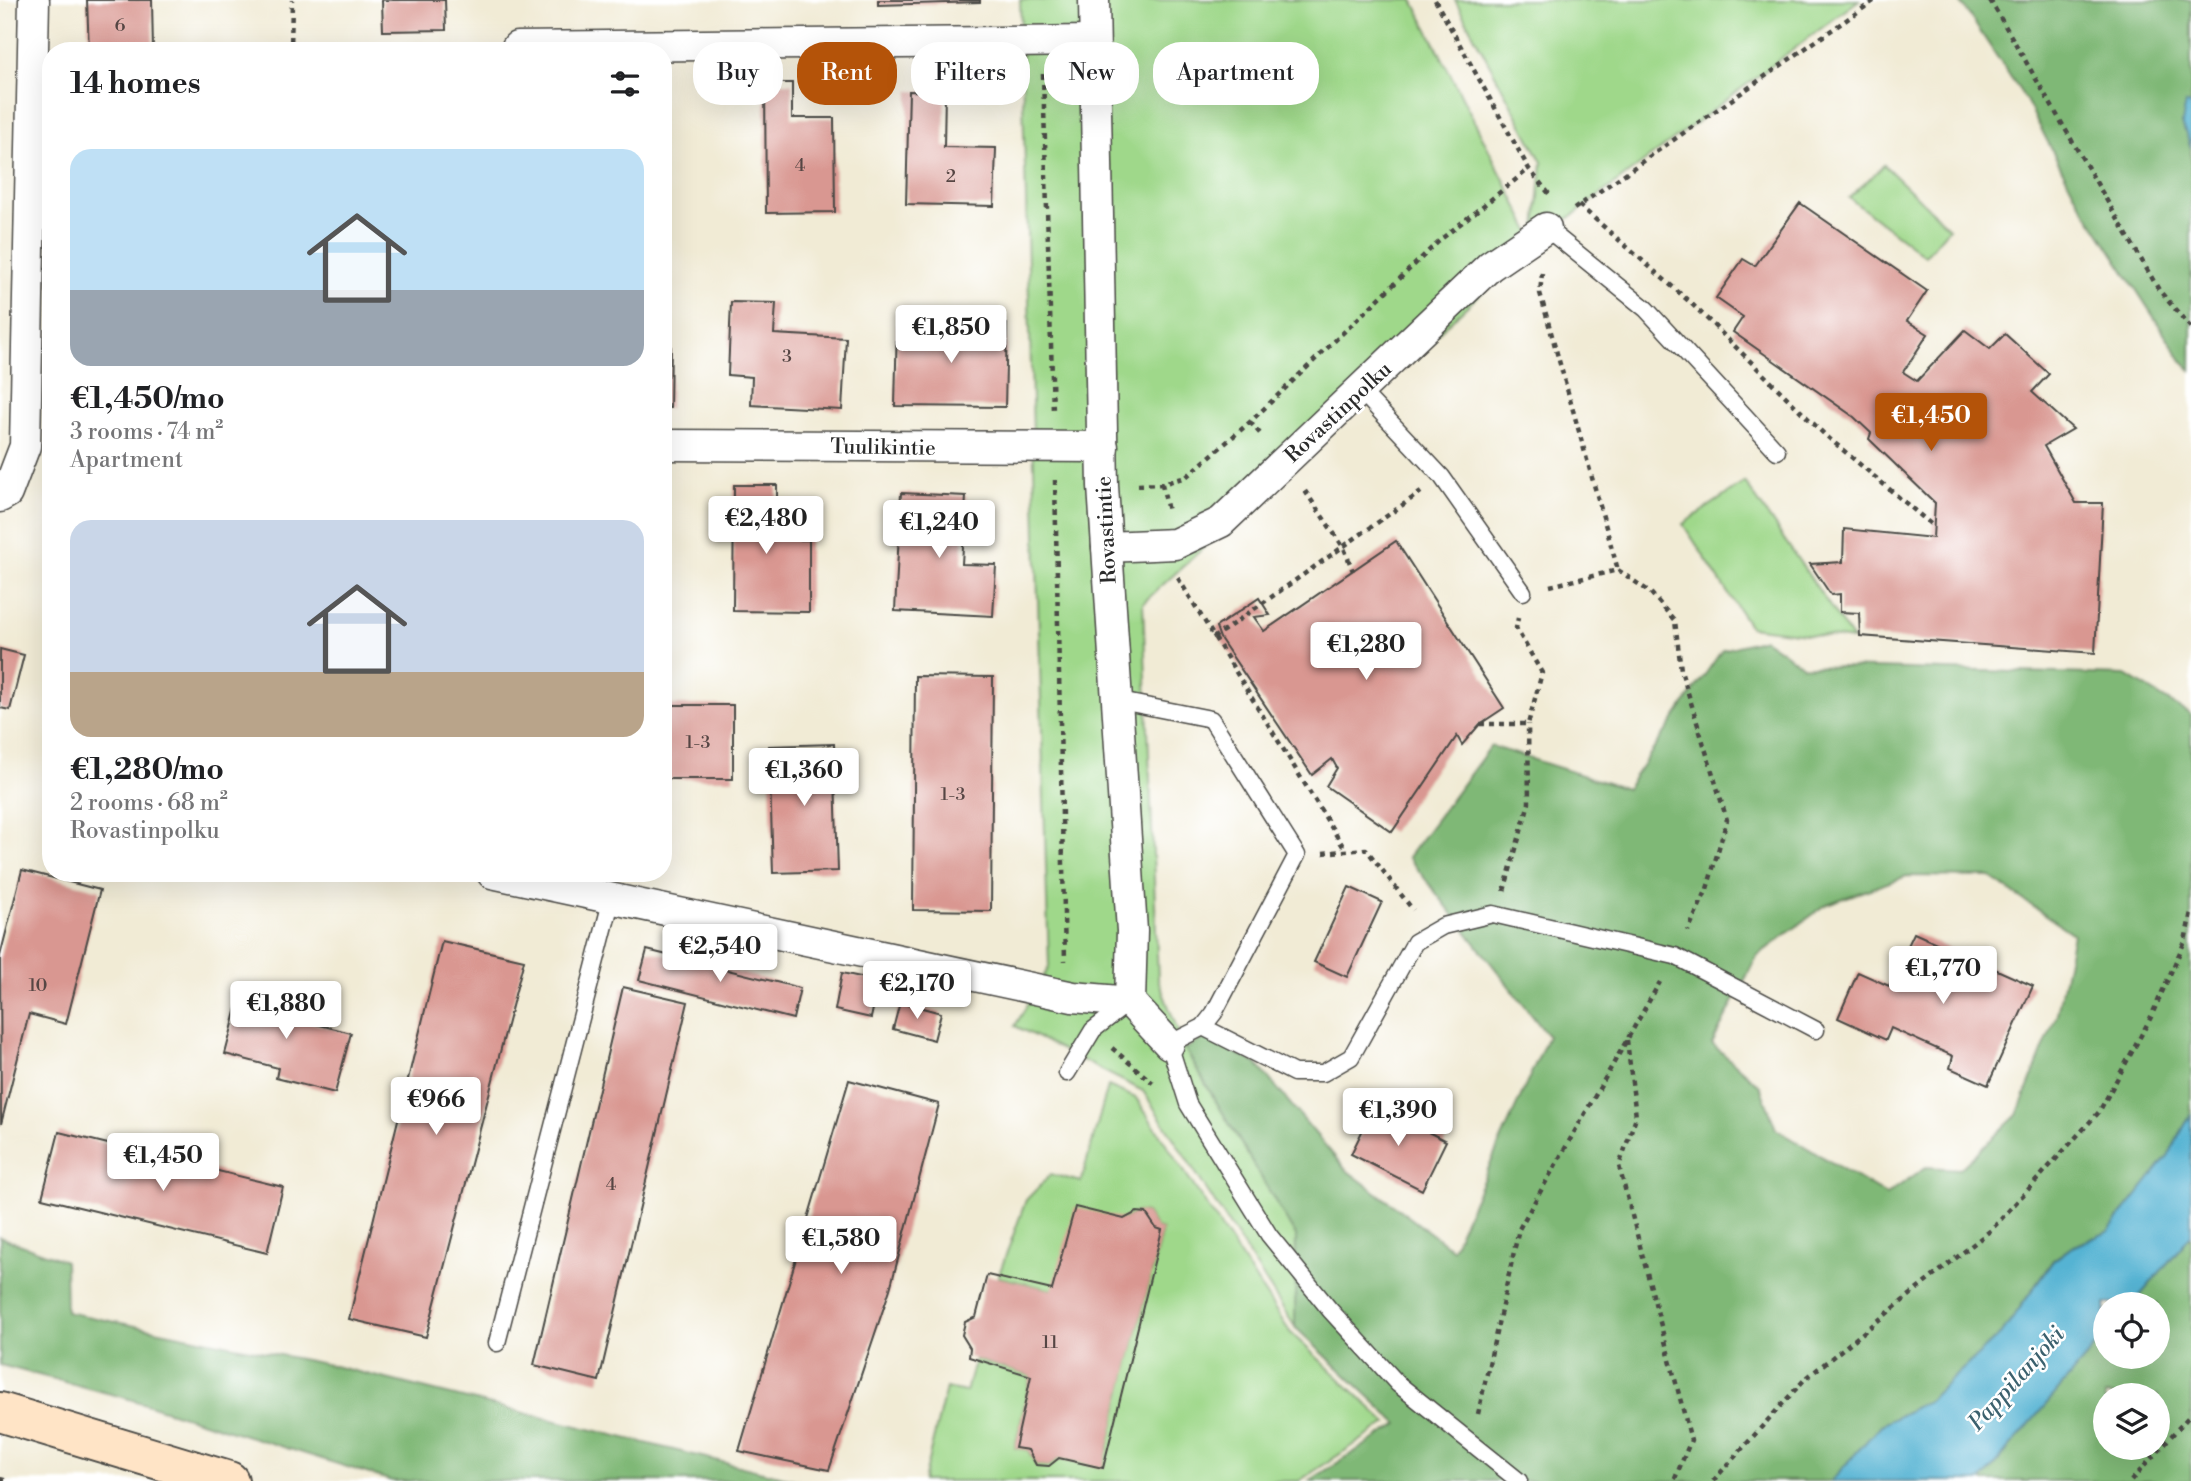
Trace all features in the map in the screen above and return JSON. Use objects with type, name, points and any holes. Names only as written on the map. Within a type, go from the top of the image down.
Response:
[{"type":"main road","points":[[0,1412],[229,1481]]},
{"type":"street","points":[[0,497],[7,493],[25,446],[34,0]]},
{"type":"street","name":"Rovastintie","points":[[1094,0],[1103,486],[1132,931],[1130,1002]]},
{"type":"street","points":[[672,46],[1094,41]]},
{"type":"street","name":"Rovastinpolku","points":[[1107,547],[1175,544],[1221,522],[1490,266],[1556,221]]},
{"type":"street","name":"Tuulikintie","points":[[672,445],[1053,449],[1102,447]]},
{"type":"street","points":[[535,882],[1073,997],[1130,1002],[1169,1044]]},
{"type":"lane","points":[[1556,221],[1646,309],[1777,451]]},
{"type":"lane","points":[[1361,391],[1442,477],[1523,592]]},
{"type":"lane","points":[[1115,700],[1211,719],[1297,855],[1214,1013],[1203,1027],[1169,1044],[1188,1104],[1269,1235],[1330,1310],[1398,1384],[1519,1481]]},
{"type":"lane","points":[[498,1343],[612,898]]},
{"type":"lane","points":[[1203,1027],[1294,1073],[1323,1073],[1351,1058],[1415,942],[1443,926],[1493,914],[1675,956],[1816,1030]]},
{"type":"lane","points":[[1067,1073],[1093,1030],[1130,1002]]},
{"type":"path","points":[[291,42],[292,0]]},
{"type":"path","points":[[1435,0],[1530,169],[1556,221],[1540,293],[1618,570]]},
{"type":"path","points":[[1556,221],[1875,0]]},
{"type":"path","points":[[1990,0],[2159,290],[2191,328]]},
{"type":"path","points":[[1042,42],[1065,963],[1073,997]]},
{"type":"path","points":[[1055,485],[1162,484],[1186,477],[1232,438],[1440,240],[1530,169]]},
{"type":"path","points":[[1579,205],[1690,303],[1824,434],[1933,526]]},
{"type":"path","points":[[1213,638],[1442,477]]},
{"type":"path","points":[[1162,484],[1175,544],[1178,579],[1346,851]]},
{"type":"path","points":[[1500,903],[1529,803],[1528,724],[1542,673],[1516,628],[1523,592]]},
{"type":"path","points":[[1480,724],[1528,724]]},
{"type":"path","points":[[1297,855],[1366,849],[1417,915]]},
{"type":"path","points":[[1713,1481],[1804,1381],[1991,1230],[2099,1112],[2150,1018],[2185,941],[2191,912]]},
{"type":"path","points":[[1627,1040],[1636,1117],[1619,1166],[1691,1440],[1674,1481]]},
{"type":"path","points":[[2131,1481],[2191,1414]]},
{"type":"path","points":[[0,1479],[8,1481]]},
{"type":"green space","points":[[1020,0],[1413,0],[1535,241],[1542,162],[1455,0],[1859,0],[1536,243],[1143,603],[1158,979],[1185,1049],[1296,1236],[1295,1327],[1143,1091],[1015,1026],[1049,967],[1023,105],[1030,105],[1030,42],[1021,42]]},
{"type":"green space","points":[[1959,0],[2191,0],[2191,105],[2187,103],[2182,123],[2191,148],[2191,370],[2183,362],[2077,198],[2026,100]]},
{"type":"green space","points":[[1884,165],[1949,228],[1925,256],[1849,198]]},
{"type":"green space","points":[[1745,482],[1853,640],[1750,627],[1683,524]]},
{"type":"green space","points":[[1764,639],[1803,666],[2126,675],[2191,715],[2191,1114],[2168,1156],[2108,1232],[2072,1247],[2053,1260],[2003,1332],[1928,1401],[1881,1425],[1831,1481],[1309,1481],[1398,1424],[1295,1327],[1296,1236],[1185,1049],[1204,1038],[1256,1063],[1345,1169],[1452,1249],[1548,1036],[1408,857],[1491,746],[1626,789],[1722,650]],"holes":[[[1907,876],[1990,877],[2073,934],[2057,1014],[2017,1115],[1960,1169],[1926,1167],[1886,1195],[1776,1129],[1760,1086],[1712,1044],[1757,956],[1827,904]]]},
{"type":"green space","points":[[1108,1086],[1136,1098],[1290,1332],[1387,1423],[1299,1481],[923,1481],[946,1388],[966,1392],[975,1359],[1031,1376],[1015,1448],[1028,1450],[1036,1465],[1049,1466],[1059,1458],[1103,1467],[1162,1230],[1156,1228],[1146,1213],[1137,1212],[1124,1219],[1052,1290],[998,1277],[1026,1200],[1051,1174],[1081,1182]]},
{"type":"green space","points":[[2191,1235],[2191,1481],[1981,1481],[2093,1349],[2093,1369],[2170,1369],[2170,1292],[2143,1292]]},
{"type":"green space","points":[[0,1237],[65,1261],[66,1312],[330,1365],[799,1481],[392,1481],[126,1398],[0,1365]]},
{"type":"water","points":[[2186,103],[2191,105],[2191,148],[2182,123]]},
{"type":"water","name":"Pappilanjoki","points":[[2191,1114],[2191,1235],[2143,1292],[2093,1292],[2093,1349],[1981,1481],[1831,1481],[1881,1425],[1928,1401],[2003,1332],[2053,1261],[2072,1247],[2108,1232],[2168,1156]]},
{"type":"building","points":[[87,0],[152,0],[153,42],[89,42]]},
{"type":"building","points":[[382,0],[445,0],[446,30],[383,31]]},
{"type":"building","points":[[878,0],[980,0],[980,2],[878,5]]},
{"type":"building","points":[[783,83],[792,83],[792,118],[834,118],[835,212],[766,213],[765,105],[783,105]]},
{"type":"building","points":[[911,91],[911,105],[945,105],[944,147],[996,148],[994,206],[906,204]]},
{"type":"building","points":[[1800,203],[1927,291],[1907,321],[1928,334],[1903,372],[1917,381],[1965,330],[1990,349],[2005,334],[2049,374],[2032,392],[2073,429],[2044,446],[2076,503],[2103,503],[2095,653],[1860,636],[1859,613],[1840,612],[1840,594],[1831,595],[1810,564],[1843,562],[1844,529],[1933,538],[1935,503],[1869,439],[1871,433],[1854,417],[1733,332],[1743,317],[1716,298],[1743,259],[1755,266]]},
{"type":"building","points":[[731,302],[776,303],[774,334],[846,338],[842,410],[751,405],[752,377],[728,375]]},
{"type":"building","points":[[897,322],[1007,324],[1005,407],[895,406]]},
{"type":"building","points":[[734,485],[777,485],[777,540],[809,540],[809,612],[733,611]]},
{"type":"building","points":[[901,493],[966,496],[962,564],[996,565],[993,616],[895,611]]},
{"type":"building","points":[[1396,541],[1504,708],[1480,724],[1462,745],[1457,736],[1392,832],[1326,786],[1337,768],[1332,759],[1312,775],[1220,638],[1216,627],[1259,598],[1270,615],[1254,617],[1264,631]]},
{"type":"building","points":[[0,649],[24,655],[10,710],[0,708]]},
{"type":"building","points":[[915,676],[993,677],[991,911],[913,910]]},
{"type":"building","points":[[672,705],[733,705],[733,779],[672,779]]},
{"type":"building","points":[[834,744],[838,871],[773,873],[769,746]]},
{"type":"building","points":[[22,870],[42,875],[42,882],[69,882],[100,890],[66,1024],[29,1014],[1,1124],[0,956]]},
{"type":"building","points":[[1349,887],[1382,902],[1347,977],[1314,962]]},
{"type":"building","points":[[1914,933],[2033,986],[1988,1085],[1950,1068],[1953,1056],[1891,1028],[1886,1040],[1838,1018],[1858,972],[1889,986]]},
{"type":"building","points":[[442,941],[524,960],[426,1337],[349,1319]]},
{"type":"building","points":[[647,950],[800,988],[793,1019],[639,980]]},
{"type":"building","points":[[842,973],[879,981],[871,1018],[835,1010]]},
{"type":"building","points":[[243,985],[290,997],[285,1016],[351,1033],[335,1093],[276,1078],[278,1068],[225,1054]]},
{"type":"building","points":[[623,987],[688,1002],[599,1381],[534,1365]]},
{"type":"building","points":[[900,1002],[941,1013],[934,1040],[893,1029]]},
{"type":"building","points":[[849,1080],[939,1104],[890,1289],[829,1470],[739,1451]]},
{"type":"building","points":[[1375,1105],[1446,1141],[1422,1190],[1351,1154]]},
{"type":"building","points":[[59,1132],[283,1187],[267,1253],[42,1198]]},
{"type":"building","points":[[1075,1207],[1124,1219],[1137,1212],[1146,1213],[1156,1228],[1162,1230],[1103,1468],[1059,1458],[1049,1466],[1036,1465],[1028,1450],[1015,1448],[1031,1376],[969,1357],[970,1348],[962,1335],[965,1322],[976,1317],[987,1275],[1052,1290]]}]
